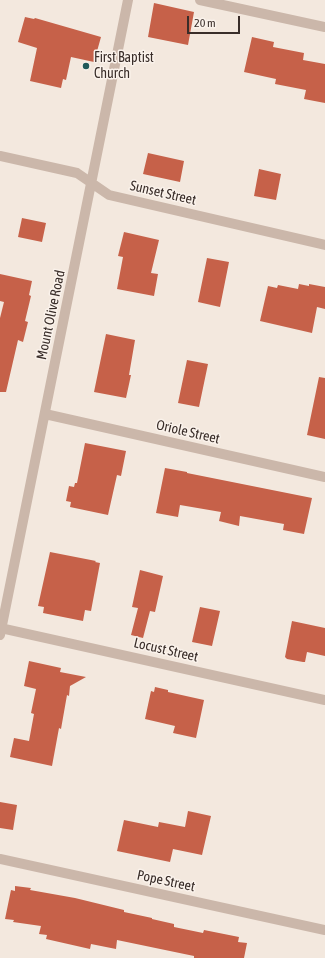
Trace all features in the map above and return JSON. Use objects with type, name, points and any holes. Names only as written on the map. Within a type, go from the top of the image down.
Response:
[{"type":"street","name":"Mount Olive Road","points":[[1,630],[128,0]]},
{"type":"street","points":[[200,0],[325,27]]},
{"type":"street","name":"Sunset Street","points":[[0,156],[77,173],[109,195],[325,245]]},
{"type":"street","name":"Oriole Street","points":[[45,414],[325,477]]},
{"type":"street","name":"Locust Street","points":[[1,630],[325,700]]},
{"type":"street","name":"Pope Street","points":[[0,859],[325,930]]},
{"type":"building","points":[[154,3],[194,12],[188,45],[148,37]]},
{"type":"building","points":[[25,17],[35,18],[101,37],[94,62],[71,57],[66,80],[63,79],[61,88],[30,81],[37,48],[18,42]]},
{"type":"building","points":[[252,37],[274,42],[273,47],[304,53],[303,60],[325,64],[325,103],[304,99],[306,90],[275,84],[276,79],[244,72]]},
{"type":"building","points":[[148,153],[184,161],[180,182],[143,174]]},
{"type":"building","points":[[259,169],[281,174],[276,200],[254,196]]},
{"type":"building","points":[[22,218],[46,223],[42,242],[18,237]]},
{"type":"building","points":[[124,232],[159,240],[151,273],[158,274],[154,296],[117,289],[123,257],[118,256]]},
{"type":"building","points":[[207,258],[229,262],[220,307],[198,302]]},
{"type":"building","points":[[0,274],[32,281],[29,295],[31,296],[25,321],[28,322],[23,342],[18,340],[6,392],[0,392],[0,318],[4,302],[0,301]]},
{"type":"building","points":[[299,284],[325,287],[325,309],[317,307],[312,333],[260,321],[268,286],[277,288],[278,285],[298,289]]},
{"type":"building","points":[[106,334],[135,340],[129,375],[131,375],[126,398],[94,392]]},
{"type":"building","points":[[187,360],[208,364],[199,407],[178,403]]},
{"type":"building","points":[[319,377],[325,378],[325,439],[307,435]]},
{"type":"building","points":[[85,443],[126,451],[121,476],[117,475],[108,515],[70,507],[71,502],[66,501],[69,486],[74,487],[75,483],[77,483]]},
{"type":"building","points":[[165,468],[312,498],[304,534],[283,530],[284,524],[240,516],[239,526],[219,521],[221,512],[180,505],[178,517],[156,513]]},
{"type":"building","points":[[50,552],[100,563],[91,611],[85,610],[83,621],[43,613],[44,607],[38,606]]},
{"type":"building","points":[[140,570],[163,576],[155,612],[150,611],[143,638],[131,635],[138,608],[132,607]]},
{"type":"building","points":[[200,607],[220,611],[212,646],[192,642]]},
{"type":"building","points":[[292,621],[325,628],[325,656],[307,652],[305,662],[287,659],[285,657]]},
{"type":"building","points":[[29,661],[61,668],[60,672],[86,677],[70,686],[61,729],[59,728],[52,766],[10,757],[14,738],[29,741],[34,714],[31,713],[36,689],[24,686]]},
{"type":"building","points":[[155,687],[168,690],[168,692],[204,700],[196,738],[173,733],[175,726],[145,719],[151,691],[154,692]]},
{"type":"building","points":[[0,802],[17,805],[13,830],[0,828]]},
{"type":"building","points":[[188,811],[211,816],[202,855],[173,849],[170,862],[117,851],[124,820],[158,827],[159,822],[185,827]]},
{"type":"building","points":[[15,886],[31,888],[30,890],[75,898],[124,910],[124,912],[174,924],[174,927],[203,933],[204,930],[239,937],[238,942],[247,943],[244,958],[194,958],[194,956],[117,940],[116,949],[91,944],[90,949],[46,939],[47,935],[39,934],[41,926],[13,922],[14,920],[5,919],[11,890],[15,891]]},
{"type":"place","name":"First Baptist Church","points":[[86,66]]}]
